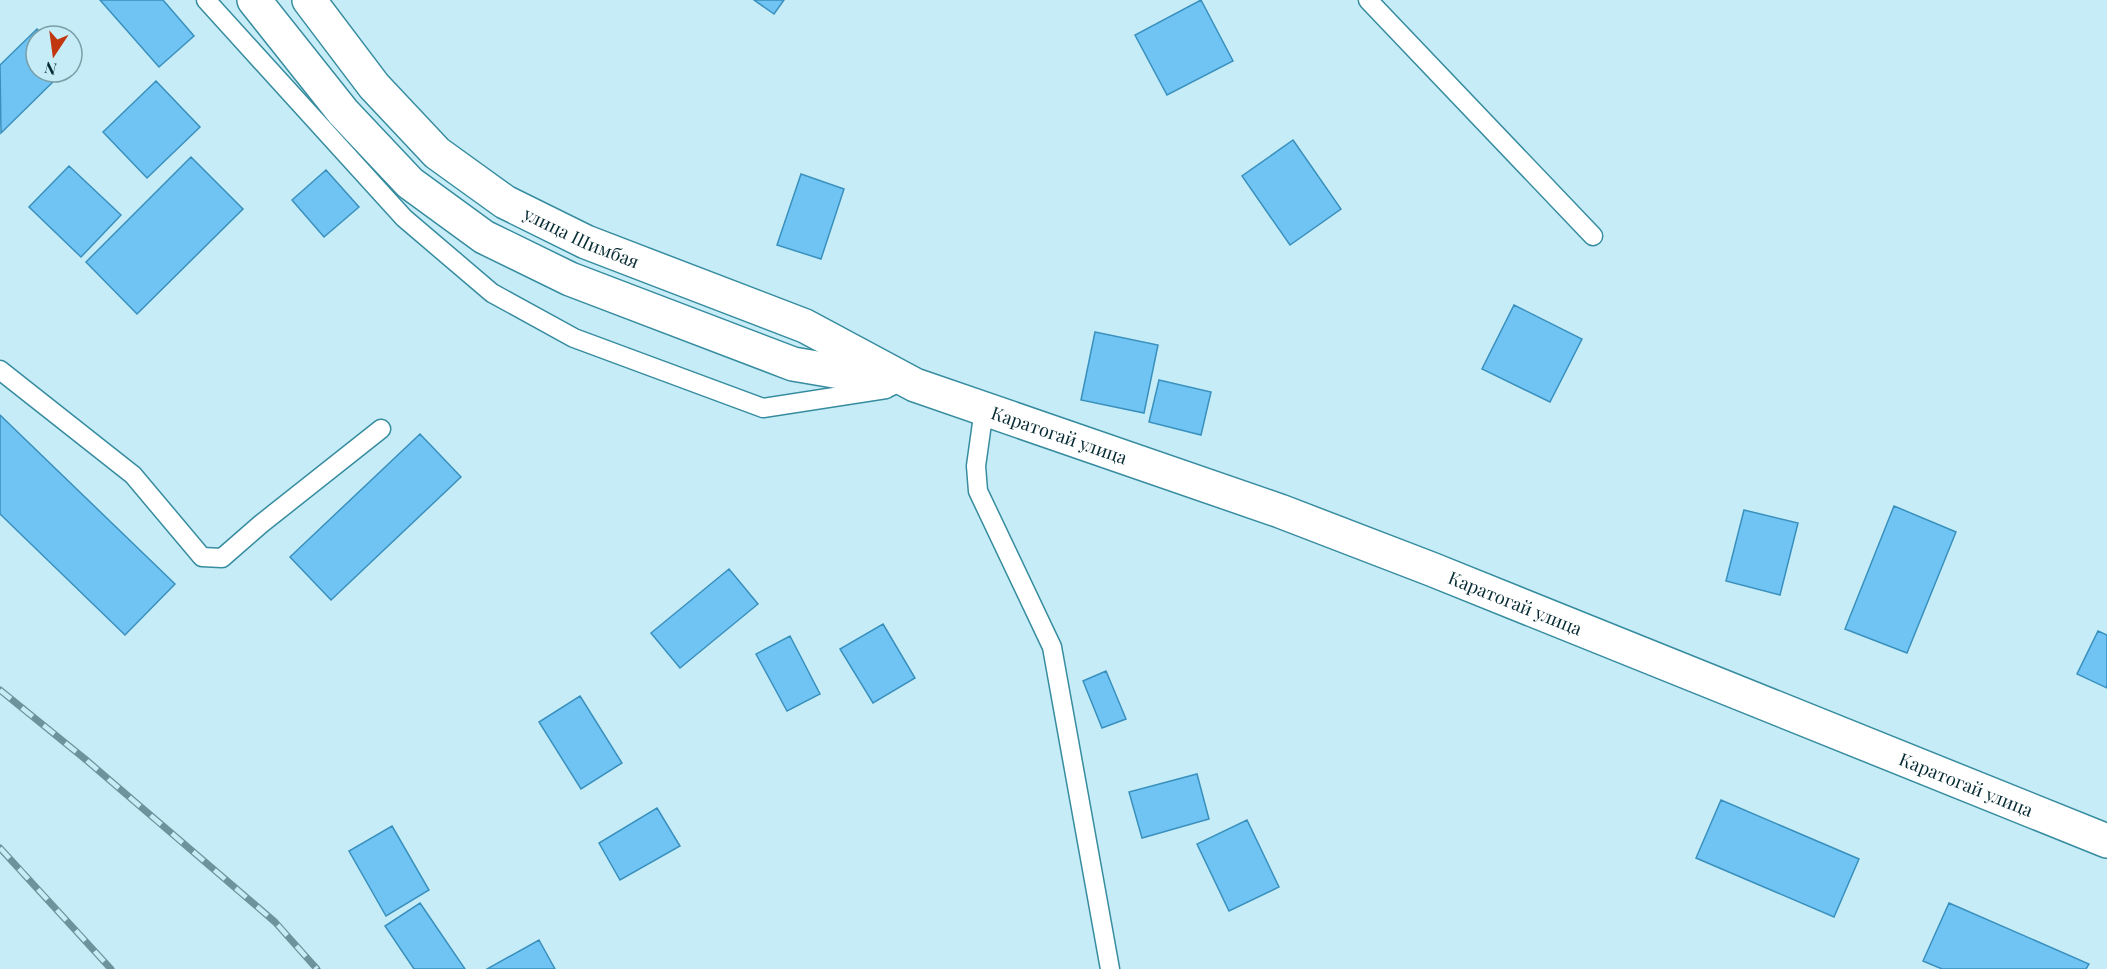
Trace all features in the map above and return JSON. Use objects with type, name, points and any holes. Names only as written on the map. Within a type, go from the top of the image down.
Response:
[{"type":"main road","points":[[254,0],[343,112],[410,183],[484,237],[570,279],[793,364],[915,385]]},
{"type":"main road","name":"улица Шимбая","points":[[309,0],[374,86],[437,153],[505,202],[586,242],[806,326],[915,385]]},
{"type":"main road","name":"Каратогай улица","points":[[915,385],[1280,511],[1420,564],[2107,841]]},
{"type":"lane","points":[[206,0],[404,218],[492,293],[574,338],[763,408],[915,385]]},
{"type":"lane","points":[[1368,0],[1593,236]]},
{"type":"lane","points":[[0,370],[133,475],[202,557],[222,558],[261,524],[381,429]]},
{"type":"lane","points":[[984,409],[976,466],[978,491],[1052,647],[1110,969]]},
{"type":"building","points":[[100,0],[163,0],[194,36],[159,67]]},
{"type":"building","points":[[754,0],[784,0],[774,14]]},
{"type":"building","points":[[1201,0],[1233,61],[1167,95],[1135,35]]},
{"type":"building","points":[[24,42],[24,84],[51,84],[1,133],[0,65]]},
{"type":"building","points":[[156,81],[200,127],[147,178],[103,132]]},
{"type":"building","points":[[1293,140],[1341,209],[1290,245],[1242,176]]},
{"type":"building","points":[[191,157],[243,209],[137,314],[86,262]]},
{"type":"building","points":[[69,166],[121,215],[81,257],[29,207]]},
{"type":"building","points":[[326,170],[359,207],[324,237],[292,200]]},
{"type":"building","points":[[801,174],[844,189],[821,259],[777,245]]},
{"type":"building","points":[[1514,305],[1582,339],[1550,402],[1482,369]]},
{"type":"building","points":[[1095,332],[1158,345],[1144,413],[1081,400]]},
{"type":"building","points":[[1159,380],[1211,392],[1201,435],[1149,422]]},
{"type":"building","points":[[0,415],[175,584],[125,635],[0,514]]},
{"type":"building","points":[[420,434],[461,477],[331,600],[290,557]]},
{"type":"building","points":[[1894,506],[1956,532],[1907,653],[1845,629]]},
{"type":"building","points":[[1744,510],[1798,523],[1780,595],[1726,581]]},
{"type":"building","points":[[729,569],[758,604],[680,668],[651,633]]},
{"type":"building","points":[[883,624],[915,678],[873,703],[840,649]]},
{"type":"building","points":[[2098,631],[2107,635],[2107,688],[2077,674]]},
{"type":"building","points":[[790,636],[820,694],[787,711],[756,654]]},
{"type":"building","points":[[1106,671],[1126,719],[1102,728],[1083,681]]},
{"type":"building","points":[[580,696],[622,763],[581,789],[539,722]]},
{"type":"building","points":[[1197,774],[1209,819],[1142,838],[1129,792]]},
{"type":"building","points":[[1721,800],[1859,859],[1834,917],[1696,858]]},
{"type":"building","points":[[657,808],[680,846],[620,880],[599,843]]},
{"type":"building","points":[[1247,820],[1279,887],[1229,911],[1197,844]]},
{"type":"building","points":[[392,826],[429,890],[386,916],[349,851]]},
{"type":"building","points":[[420,903],[465,969],[414,969],[385,926]]},
{"type":"building","points":[[1949,903],[2089,964],[2086,969],[1942,969],[1923,961]]},
{"type":"building","points":[[539,940],[555,969],[487,969]]},
{"type":"railway","points":[[0,690],[85,759],[275,922],[317,969]]},
{"type":"railway","points":[[0,848],[111,969]]}]
